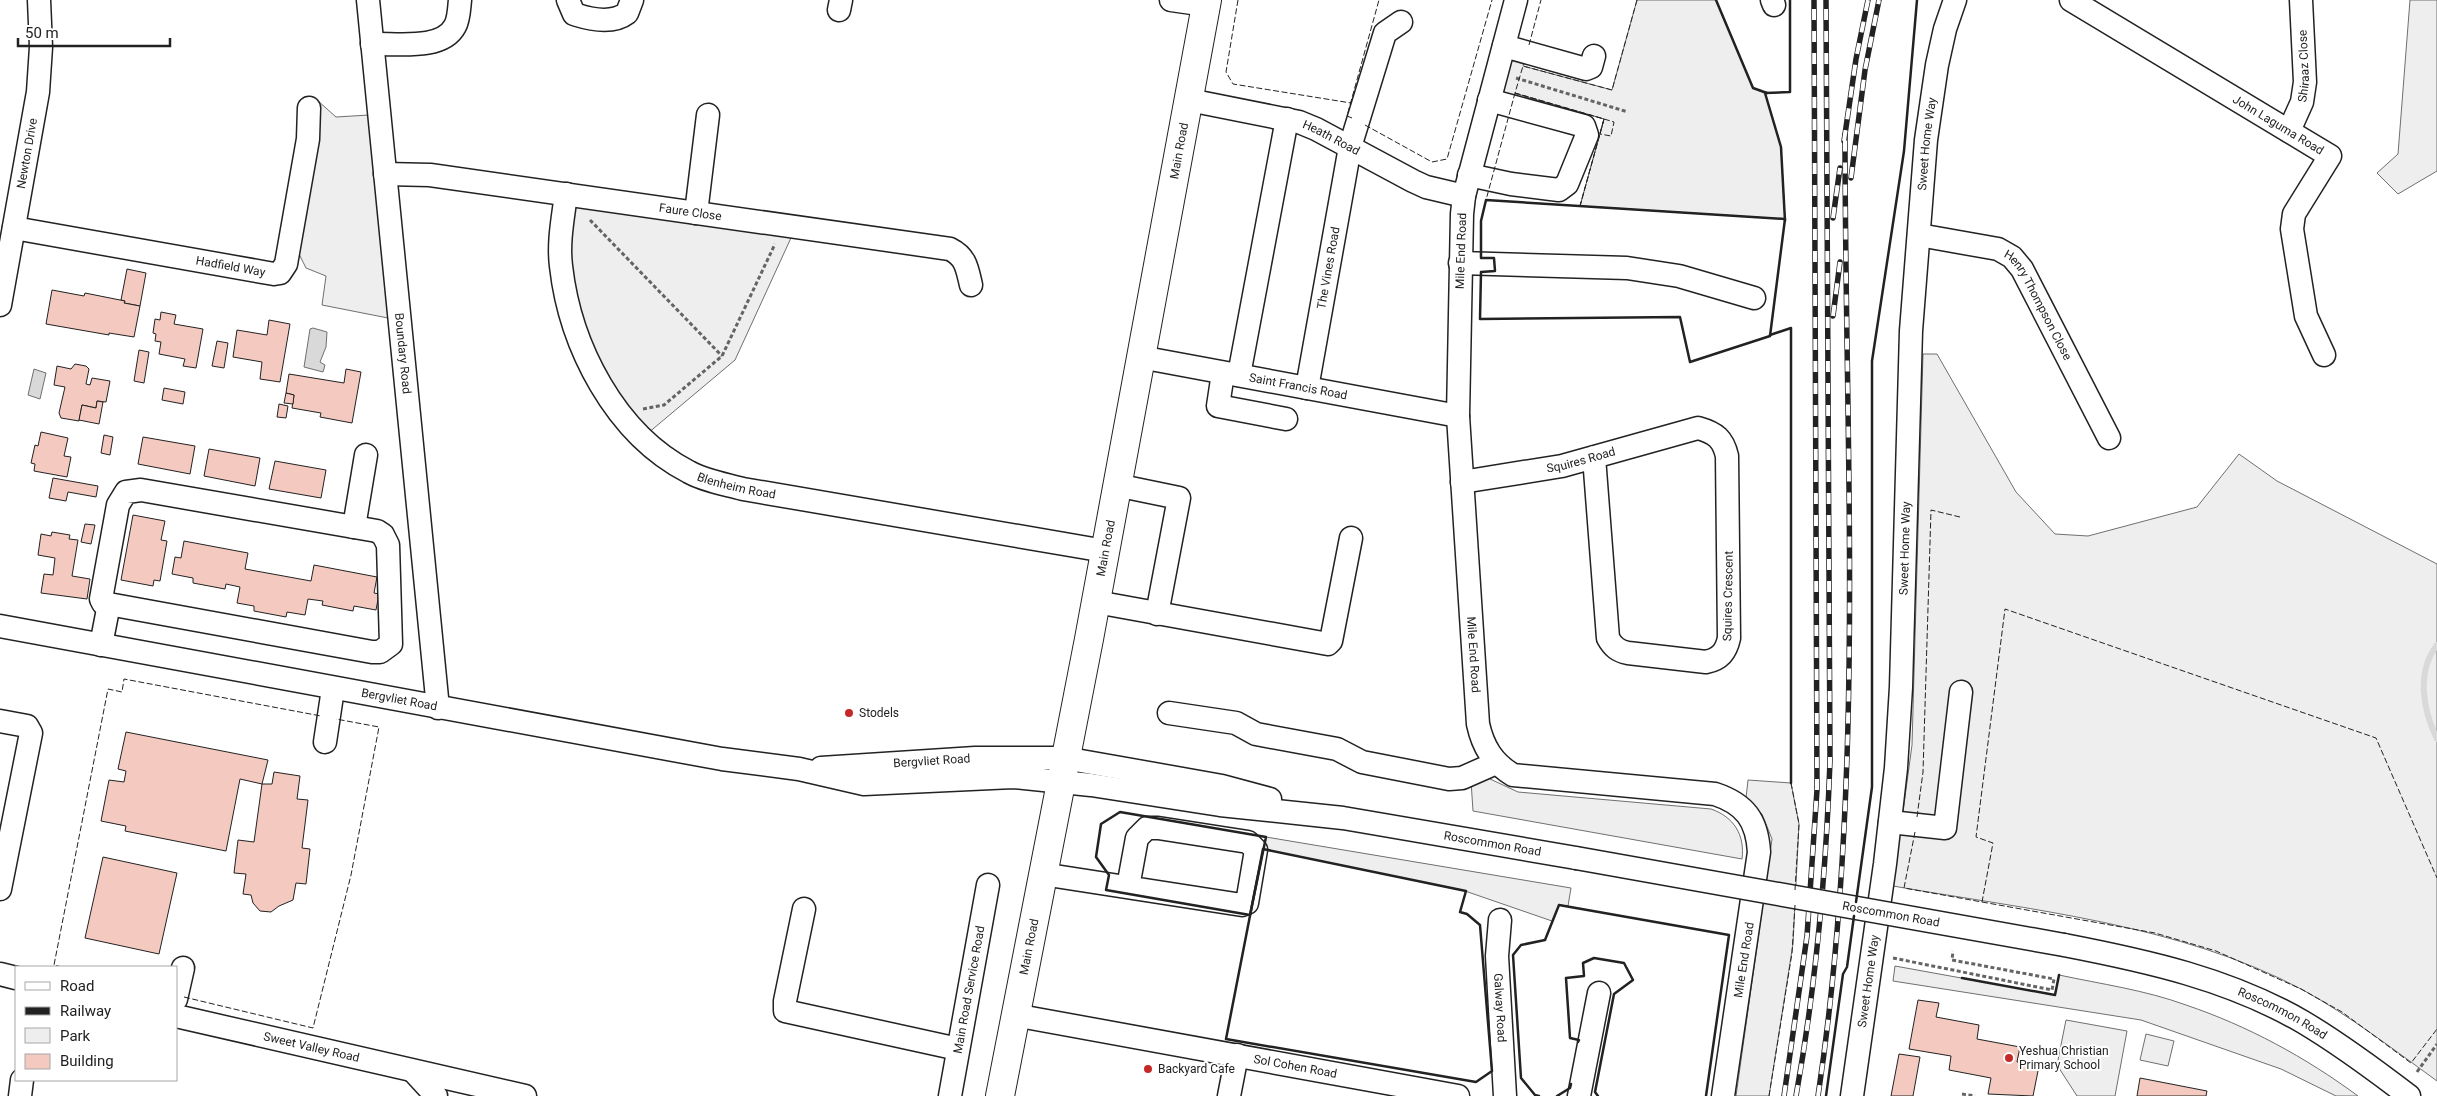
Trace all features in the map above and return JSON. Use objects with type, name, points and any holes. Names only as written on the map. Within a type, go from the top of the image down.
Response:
[{"type":"main road","name":"Main Road","points":[[1000,1096],[1014,1015],[1096,602],[1206,2]]},
{"type":"street","name":"Newton Drive","points":[[0,305],[38,92],[41,47],[38,0]]},
{"type":"street","name":"Boundary Road","points":[[368,0],[438,708]]},
{"type":"street","points":[[372,44],[431,43],[442,40],[450,34],[455,26],[460,0]]},
{"type":"street","points":[[568,0],[574,14],[609,20],[616,19],[627,13],[632,0]]},
{"type":"street","points":[[1172,0],[1206,2]]},
{"type":"street","name":"Mile End Road","points":[[1516,0],[1466,186],[1460,263],[1458,416],[1478,724],[1485,746],[1496,763],[1513,775],[1525,778],[1714,794],[1736,804],[1753,821],[1758,836],[1760,852],[1723,1096]]},
{"type":"street","name":"Sweet Home Way","points":[[1852,1096],[1890,822],[1901,687],[1911,331],[1930,101],[1945,29],[1954,0]]},
{"type":"street","name":"John Laguma Road","points":[[2071,0],[2330,156],[2294,214],[2292,229],[2306,316],[2324,355]]},
{"type":"street","name":"Shiraaz Close","points":[[2289,131],[2302,102],[2306,82],[2301,0]]},
{"type":"street","name":"The Vines Road","points":[[1307,388],[1350,147],[1385,33],[1401,22]]},
{"type":"street","points":[[1504,46],[1586,69],[1591,67],[1594,56]]},
{"type":"street","name":"Heath Road","points":[[1189,100],[1287,119],[1316,129],[1413,181],[1441,192],[1466,186],[1511,184],[1559,190],[1567,184],[1587,135],[1584,126],[1489,100]]},
{"type":"street","name":"Hadfield Way","points":[[14,228],[264,273],[280,273],[284,269],[288,255],[309,133],[309,108]]},
{"type":"street","points":[[696,213],[708,115]]},
{"type":"street","points":[[1286,419],[1218,406],[1231,374],[1287,119]]},
{"type":"street","name":"Faure Close","points":[[385,174],[430,175],[950,249],[960,254],[967,265],[971,285]]},
{"type":"street","name":"Blenheim Road","points":[[566,194],[560,240],[560,265],[570,312],[591,365],[620,414],[640,439],[664,456],[689,472],[712,481],[743,489],[1105,552]]},
{"type":"street","name":"Henry Thompson Close","points":[[1919,235],[1998,249],[2012,257],[2022,269],[2109,438]]},
{"type":"street","points":[[1460,263],[1628,268],[1680,276],[1754,298]]},
{"type":"street","name":"Saint Francis Road","points":[[1140,357],[1458,416]]},
{"type":"street","name":"Squires Road","points":[[1462,482],[1562,466],[1698,428]]},
{"type":"street","name":"Squires Crescent","points":[[1594,457],[1608,638],[1616,649],[1628,653],[1706,662],[1715,660],[1727,648],[1729,638],[1727,456],[1724,443],[1714,432],[1698,428]]},
{"type":"street","points":[[354,527],[366,455]]},
{"type":"street","points":[[1116,485],[1179,498],[1157,614]]},
{"type":"street","points":[[141,490],[376,531],[383,535],[388,545],[392,637],[391,644],[380,652],[363,651],[109,604],[103,603],[101,599],[118,505],[126,492],[141,490]]},
{"type":"street","points":[[1096,602],[1328,644],[1331,641],[1351,538]]},
{"type":"street","points":[[101,645],[109,604]]},
{"type":"street","name":"Bergvliet Road","points":[[0,626],[333,689],[722,759],[799,769],[975,758],[1062,770]]},
{"type":"street","points":[[325,742],[333,689]]},
{"type":"street","points":[[1890,822],[1945,828],[1961,692]]},
{"type":"street","points":[[1169,713],[1236,723],[1256,734],[1337,749],[1362,762],[1449,779],[1462,778],[1496,763]]},
{"type":"street","points":[[0,721],[27,726],[32,733],[0,889]]},
{"type":"street","name":"Roscommon Road","points":[[1062,770],[1222,786],[1343,818],[2064,945],[2177,970],[2225,986],[2265,1003],[2302,1022],[2409,1096]]},
{"type":"street","points":[[1042,874],[1128,887],[1245,904],[1256,850],[1248,842],[1158,828],[1147,828],[1137,838],[1128,887]]},
{"type":"street","name":"Main Road Service Road","points":[[950,1096],[988,885]]},
{"type":"street","points":[[804,909],[785,1001],[785,1011],[958,1048]]},
{"type":"street","name":"Galway Road","points":[[1500,920],[1498,956],[1505,1096]]},
{"type":"street","points":[[178,990],[183,968]]},
{"type":"street","points":[[0,974],[15,978]]},
{"type":"street","points":[[1579,1096],[1599,993]]},
{"type":"street","name":"Sol Cohen Road","points":[[1014,1015],[1237,1055],[1375,1088],[1458,1096]]},
{"type":"street","name":"Sweet Valley Road","points":[[178,1016],[525,1096]]},
{"type":"street","points":[[1229,1096],[1237,1055]]},
{"type":"street","points":[[414,1072],[436,1096]]},
{"type":"street","points":[[20,1096],[22,1081]]},
{"type":"path","points":[[1497,73],[1628,112]]},
{"type":"path","points":[[566,194],[722,356]]},
{"type":"path","points":[[620,414],[664,405],[722,356],[776,243],[778,224]]},
{"type":"path","points":[[1887,957],[2052,990],[2054,979],[1952,960],[1953,951]]},
{"type":"path","points":[[2417,1072],[2437,1044]]},
{"type":"path","points":[[1962,1094],[1975,1096]]},
{"type":"green space","points":[[1637,0],[1716,0],[1753,88],[1765,93],[1781,147],[1785,219],[1580,206],[1604,119],[1516,94],[1512,103],[1501,98],[1512,59],[1525,59],[1523,66],[1612,90]]},
{"type":"green space","points":[[2410,0],[2437,0],[2437,171],[2398,194],[2377,173],[2398,154]]},
{"type":"green space","points":[[317,100],[336,117],[369,115],[388,318],[322,305],[326,276],[306,268],[299,254],[318,139]]},
{"type":"green space","points":[[566,194],[796,227],[735,360],[641,439],[570,312]]},
{"type":"green space","points":[[1923,354],[1937,354],[2016,492],[2055,534],[2088,536],[2197,507],[2239,454],[2277,481],[2437,564],[2437,1081],[2388,1045],[2303,990],[2255,968],[2206,949],[2155,934],[2103,922],[1893,886],[1912,745]]},
{"type":"green space","points":[[1488,778],[1518,792],[1711,809],[1726,817],[1736,828],[1742,842],[1742,859],[1473,811],[1471,781]]},
{"type":"green space","points":[[1748,780],[1791,783],[1799,824],[1793,944],[1769,1096],[1736,1096],[1772,839],[1762,814],[1746,798]]},
{"type":"green space","points":[[1266,837],[1571,888],[1568,906],[1559,905],[1552,921],[1465,891],[1263,849]]},
{"type":"green space","points":[[1895,966],[2055,995],[2059,975],[2155,995],[2209,1013],[2254,1033],[2317,1068],[2358,1096],[2336,1096],[2281,1069],[2141,1020],[1893,981]]},
{"type":"green space","points":[[2066,1020],[2127,1031],[2115,1096],[2077,1096],[2057,1065]]},
{"type":"green space","points":[[2146,1034],[2174,1041],[2168,1066],[2140,1060]]},
{"type":"shaded area","points":[[313,328],[327,332],[326,347],[320,362],[325,365],[323,372],[304,367],[310,329]]},
{"type":"shaded area","points":[[34,369],[46,373],[40,399],[28,395]]},
{"type":"building","points":[[127,269],[146,273],[140,306],[124,303],[125,301],[121,300]]},
{"type":"building","points":[[52,290],[84,296],[85,293],[140,306],[134,337],[109,333],[109,335],[46,324]]},
{"type":"building","points":[[161,312],[176,315],[174,324],[203,329],[196,368],[183,366],[185,359],[159,354],[161,342],[155,341],[156,334],[153,333],[155,319],[160,320]]},
{"type":"building","points":[[269,320],[290,324],[280,382],[260,379],[262,362],[233,357],[237,330],[267,335]]},
{"type":"building","points":[[217,341],[228,343],[224,368],[212,366]]},
{"type":"building","points":[[139,350],[149,352],[144,383],[134,381]]},
{"type":"building","points":[[75,364],[86,366],[89,369],[86,384],[90,385],[92,378],[110,381],[106,402],[97,401],[96,408],[82,405],[79,421],[61,418],[59,413],[65,387],[54,385],[57,366],[71,369]]},
{"type":"building","points":[[346,369],[361,372],[352,423],[320,417],[321,413],[292,408],[294,395],[286,393],[289,374],[344,383]]},
{"type":"building","points":[[164,388],[185,392],[183,404],[162,400]]},
{"type":"building","points":[[286,393],[294,395],[293,404],[284,403]]},
{"type":"building","points":[[97,401],[103,402],[99,424],[79,420],[82,405],[96,408]]},
{"type":"building","points":[[279,404],[288,406],[286,418],[277,417]]},
{"type":"building","points":[[41,432],[68,438],[64,456],[71,457],[67,477],[34,471],[35,464],[31,463],[35,445],[38,446]]},
{"type":"building","points":[[104,435],[113,437],[110,455],[101,453]]},
{"type":"building","points":[[143,437],[195,446],[190,474],[138,464]]},
{"type":"building","points":[[209,449],[260,458],[255,486],[204,476]]},
{"type":"building","points":[[275,461],[326,470],[321,498],[269,489]]},
{"type":"building","points":[[53,478],[98,486],[96,497],[68,492],[66,501],[49,498]]},
{"type":"building","points":[[133,515],[165,521],[161,540],[167,541],[160,581],[154,580],[153,586],[121,580]]},
{"type":"building","points":[[85,524],[95,525],[91,544],[81,542]]},
{"type":"building","points":[[52,532],[70,535],[69,539],[78,540],[72,576],[90,579],[87,599],[41,593],[44,574],[53,575],[55,558],[38,555],[41,534],[51,536]]},
{"type":"building","points":[[184,541],[248,553],[245,569],[311,581],[314,565],[377,577],[374,593],[379,594],[376,610],[354,606],[353,611],[322,605],[323,601],[308,599],[305,615],[287,612],[286,617],[254,611],[254,606],[237,603],[240,587],[226,584],[225,589],[193,583],[193,578],[172,574],[175,557],[181,558]]},
{"type":"building","points":[[126,732],[268,760],[262,784],[240,779],[226,851],[125,831],[126,826],[101,821],[109,780],[124,782],[126,771],[118,769]]},
{"type":"building","points":[[274,772],[300,776],[297,799],[308,800],[302,848],[310,849],[306,884],[296,883],[293,900],[271,912],[260,911],[253,903],[251,895],[243,894],[246,874],[234,873],[238,840],[254,842],[262,784],[272,784]]},
{"type":"building","points":[[103,857],[177,873],[159,954],[85,938]]},
{"type":"building","points":[[1918,1000],[1939,1003],[1936,1017],[1979,1025],[1977,1039],[2020,1047],[2017,1062],[2039,1066],[2033,1096],[1988,1094],[1991,1078],[1949,1070],[1951,1056],[1909,1049]]},
{"type":"building","points":[[1899,1054],[1920,1057],[1913,1096],[1891,1096]]},
{"type":"building","points":[[2140,1078],[2207,1091],[2206,1096],[2137,1096]]},
{"type":"waterway","points":[[2437,645],[2430,656],[2424,679],[2425,704],[2437,739]]},
{"type":"railway","points":[[1784,1096],[1807,936],[1817,790],[1814,0]]},
{"type":"railway","points":[[1796,1096],[1809,1013],[1819,929],[1830,761],[1826,0]]},
{"type":"railway","points":[[1844,141],[1856,59],[1868,0]]},
{"type":"railway","points":[[1851,178],[1865,70],[1879,0]]},
{"type":"railway","points":[[1818,1096],[1833,977],[1848,737],[1850,616],[1845,135]]},
{"type":"railway","points":[[1833,218],[1840,168]]},
{"type":"railway","points":[[1833,316],[1840,262]]},
{"type":"fence","points":[[1238,0],[1226,72],[1233,84],[1351,103]]},
{"type":"fence","points":[[1352,118],[1347,116],[1379,0]]},
{"type":"fence","points":[[1365,125],[1432,162],[1447,159],[1492,0]]},
{"type":"fence","points":[[1529,45],[1541,0]]},
{"type":"fence","points":[[1637,0],[1612,90],[1523,66],[1515,93],[1604,119],[1580,206],[1785,219],[1781,147],[1765,93],[1753,88],[1716,0]]},
{"type":"fence","points":[[1515,93],[1604,119],[1580,206],[1486,200],[1515,93]]},
{"type":"fence","points":[[1604,119],[1614,122],[1611,136],[1600,134],[1604,119]]},
{"type":"fence","points":[[1917,817],[1923,772],[1931,510],[1960,517]]},
{"type":"fence","points":[[1915,832],[1904,888],[1982,902],[1993,843],[1976,837],[2005,609],[2376,738],[2437,878]]},
{"type":"fence","points":[[58,966],[54,965],[108,689],[122,692],[124,679],[321,716]]},
{"type":"fence","points":[[184,997],[313,1028],[351,875],[379,727],[336,719]]},
{"type":"fence","points":[[1791,783],[1799,824],[1795,890]]},
{"type":"fence","points":[[1982,902],[2155,933],[2216,951],[2301,989],[2342,1012],[2411,1063],[2437,1029]]},
{"type":"fence","points":[[1769,1096],[1792,953],[1795,905]]},
{"type":"wall","points":[[1716,0],[1753,88],[1767,93]]},
{"type":"wall","points":[[1785,221],[1781,147],[1765,93],[1790,92],[1790,0]]},
{"type":"wall","points":[[1856,902],[1872,787],[1872,361],[1904,151],[1917,0]]},
{"type":"wall","points":[[1486,200],[1785,219],[1770,336],[1690,362],[1680,317],[1480,319],[1481,272],[1495,271],[1494,258],[1481,258],[1481,221],[1486,200]]},
{"type":"wall","points":[[1770,335],[1791,328],[1791,783]]},
{"type":"wall","points":[[1120,812],[1266,837],[1250,915],[1106,890],[1109,875],[1096,857],[1101,824],[1120,812]]},
{"type":"wall","points":[[1263,849],[1466,891],[1460,912],[1467,914],[1480,925],[1492,1071],[1476,1082],[1226,1039],[1263,849]]},
{"type":"wall","points":[[1539,1096],[1535,1095],[1521,1078],[1513,955],[1521,945],[1545,940],[1559,905],[1729,935],[1706,1096]]},
{"type":"wall","points":[[1826,1096],[1843,974],[1847,967],[1854,916]]},
{"type":"wall","points":[[1578,1042],[1579,1040],[1570,1038],[1566,978],[1584,976],[1583,963],[1594,958],[1624,963],[1633,980],[1614,994],[1595,1092],[1598,1096]]},
{"type":"wall","points":[[1962,978],[2055,995],[2059,975]]},
{"type":"wall","points":[[1557,1096],[1570,1088],[1571,1084]]},
{"type":"place","name":"Stodels","points":[[849,713]]},
{"type":"place","name":"Yeshua Christian Primary School","points":[[2009,1058]]},
{"type":"place","name":"Backyard Cafe","points":[[1148,1069]]}]
